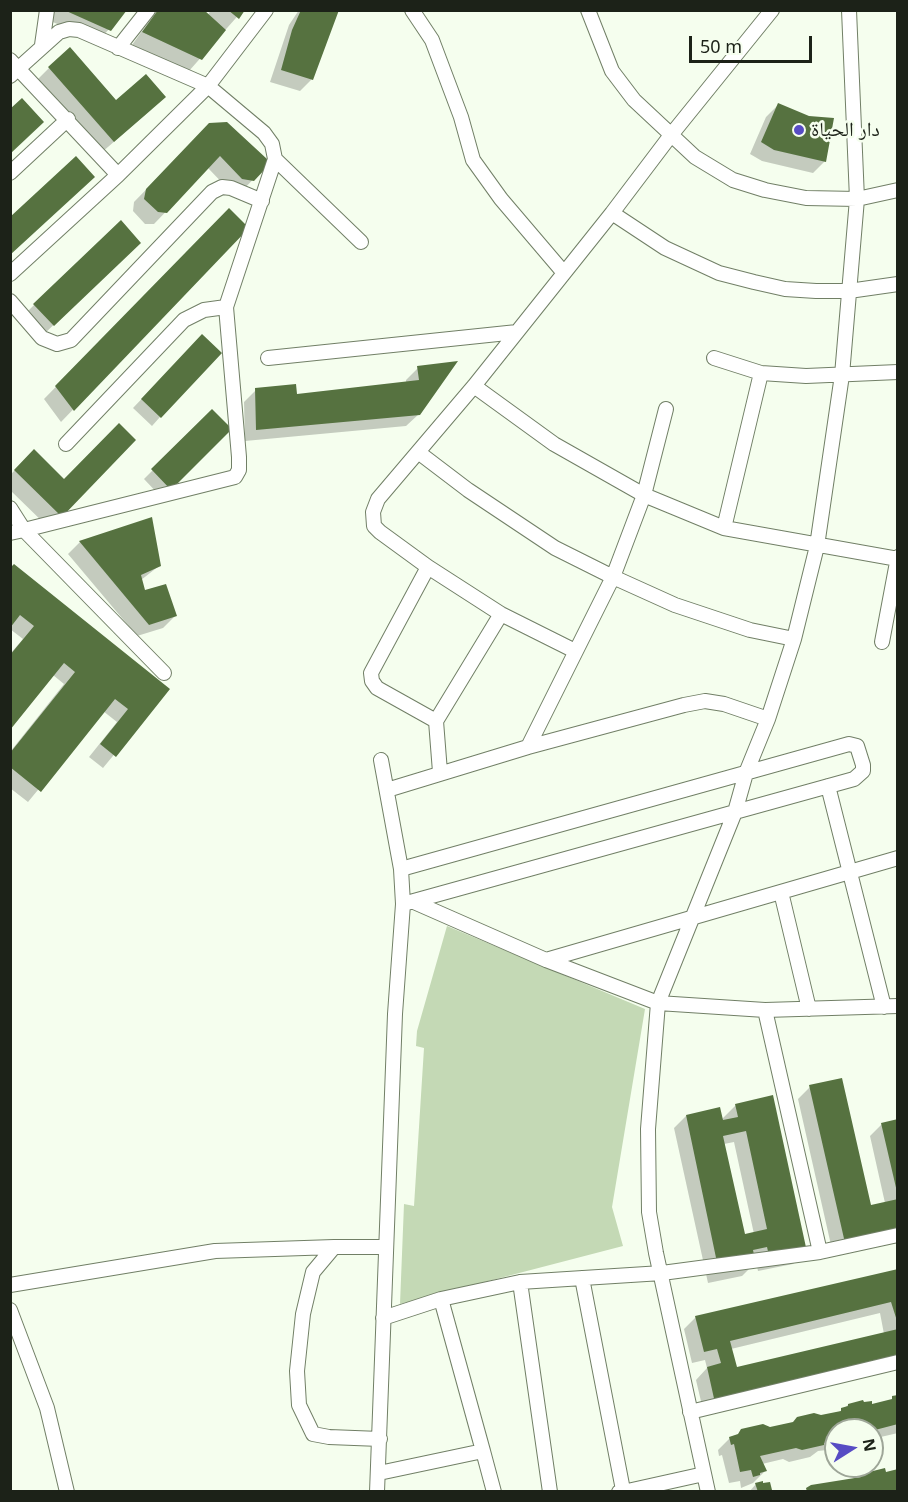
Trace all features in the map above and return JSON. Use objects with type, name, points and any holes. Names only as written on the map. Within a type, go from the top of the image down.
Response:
[{"type":"street","points":[[42,45],[47,10]]},
{"type":"street","points":[[118,48],[148,10]]},
{"type":"street","points":[[10,274],[118,175],[208,86],[266,10]]},
{"type":"street","points":[[412,10],[432,40],[461,117],[473,160],[501,199],[564,273]]},
{"type":"street","points":[[588,10],[612,71],[634,100],[695,157],[733,180],[765,190],[806,198],[857,199],[897,190]]},
{"type":"street","points":[[575,651],[501,614],[428,567],[374,526],[373,512],[378,499],[474,386],[772,10]]},
{"type":"street","points":[[708,1491],[651,1222],[647,1174],[658,1003],[735,812],[746,773],[768,718],[794,639],[817,546],[842,375],[857,199],[849,10]]},
{"type":"street","points":[[17,531],[235,477],[239,470],[226,307],[274,159],[272,144],[264,133],[208,86],[79,30],[69,29],[59,32],[13,68],[68,119],[118,175]]},
{"type":"street","points":[[10,173],[68,119]]},
{"type":"street","points":[[274,159],[361,242]]},
{"type":"street","points":[[10,302],[42,338],[57,344],[70,340],[212,192],[222,187],[231,188],[262,201]]},
{"type":"street","points":[[612,213],[665,248],[719,273],[785,289],[849,291],[897,284]]},
{"type":"street","points":[[66,444],[184,320],[204,310],[226,307]]},
{"type":"street","points":[[268,358],[517,332]]},
{"type":"street","points":[[714,358],[761,373],[842,375],[897,372]]},
{"type":"street","points":[[724,528],[761,373]]},
{"type":"street","points":[[474,386],[554,444],[644,495],[724,528],[817,546],[897,558],[882,642]]},
{"type":"street","points":[[528,747],[613,578],[644,495],[666,409]]},
{"type":"street","points":[[418,452],[468,490],[555,548],[613,578],[675,605],[750,630],[794,639]]},
{"type":"street","points":[[10,508],[17,531],[164,673]]},
{"type":"street","points":[[428,567],[371,673],[372,681],[377,688],[436,721]]},
{"type":"street","points":[[440,772],[436,721],[501,614]]},
{"type":"street","points":[[387,790],[528,747],[705,701],[724,704],[768,718]]},
{"type":"street","points":[[401,869],[853,744],[857,746],[863,771],[854,779],[409,903]]},
{"type":"street","points":[[376,1491],[379,1473],[395,1014],[409,903],[381,760]]},
{"type":"street","points":[[409,903],[546,960],[658,1003],[765,1010],[894,1007],[848,873],[828,786]]},
{"type":"street","points":[[546,960],[897,858]]},
{"type":"street","points":[[781,892],[809,1010]]},
{"type":"street","points":[[765,1010],[820,1252]]},
{"type":"street","points":[[383,1318],[441,1299],[519,1282],[662,1273],[820,1252],[897,1235]]},
{"type":"street","points":[[334,1247],[313,1272],[309,1282],[297,1371],[299,1405],[308,1428],[314,1435],[380,1439]]},
{"type":"street","points":[[10,1285],[215,1251],[386,1247]]},
{"type":"street","points":[[582,1278],[622,1491],[704,1474]]},
{"type":"street","points":[[519,1282],[550,1491]]},
{"type":"street","points":[[441,1299],[494,1491]]},
{"type":"street","points":[[10,1310],[47,1408],[67,1491]]},
{"type":"street","points":[[690,1412],[897,1362]]},
{"type":"street","points":[[379,1473],[483,1451]]},
{"type":"green space","points":[[447,926],[645,1009],[612,1207],[623,1246],[400,1304],[404,1204],[414,1206],[424,1048],[416,1046],[417,1031]]},
{"type":"building","points":[[64,10],[127,10],[111,31]]},
{"type":"building","points":[[158,10],[204,10],[226,30],[202,60],[142,32]]},
{"type":"building","points":[[228,10],[245,10],[239,19]]},
{"type":"building","points":[[301,10],[339,10],[313,80],[281,70],[292,30]]},
{"type":"building","points":[[70,47],[116,100],[146,74],[166,97],[114,142],[48,67]]},
{"type":"building","points":[[22,98],[44,122],[10,154],[10,109]]},
{"type":"building","name":"دار الحياة","points":[[778,103],[809,116],[834,118],[826,162],[774,150],[761,142]]},
{"type":"building","points":[[227,122],[267,159],[267,167],[254,181],[242,179],[220,156],[167,213],[158,212],[144,199],[146,189],[209,123]]},
{"type":"building","points":[[76,156],[95,177],[10,255],[10,217]]},
{"type":"building","points":[[229,208],[249,228],[74,411],[55,386]]},
{"type":"building","points":[[121,220],[141,243],[54,326],[33,304]]},
{"type":"building","points":[[202,334],[222,353],[161,418],[141,399]]},
{"type":"building","points":[[458,361],[420,415],[256,430],[255,388],[296,384],[297,394],[419,380],[417,366]]},
{"type":"building","points":[[212,409],[232,429],[171,490],[151,469]]},
{"type":"building","points":[[119,423],[136,440],[62,517],[14,470],[34,449],[64,479]]},
{"type":"building","points":[[152,517],[161,566],[141,575],[145,590],[166,584],[177,616],[149,625],[79,541]]},
{"type":"building","points":[[14,564],[170,689],[116,757],[100,744],[128,709],[115,699],[41,792],[10,767],[10,753],[75,672],[64,663],[10,730],[10,655],[34,626],[20,615],[10,628],[10,568]]},
{"type":"building","points":[[842,1078],[871,1205],[898,1199],[898,1231],[845,1243],[809,1085]]},
{"type":"building","points":[[773,1095],[807,1252],[770,1260],[767,1247],[753,1250],[756,1264],[719,1272],[686,1115],[720,1107],[723,1120],[738,1117],[735,1104]],"holes":[[[746,1131],[767,1229],[745,1234],[723,1136]]]},
{"type":"building","points":[[898,1119],[898,1191],[897,1192],[881,1123]]},
{"type":"building","points":[[898,1269],[898,1324],[891,1302],[730,1341],[737,1367],[898,1329],[898,1361],[715,1403],[707,1367],[721,1363],[717,1349],[704,1352],[695,1316]]},
{"type":"building","points":[[898,1395],[898,1424],[884,1428],[884,1418],[824,1418],[824,1445],[760,1456],[767,1471],[753,1477],[751,1470],[740,1472],[734,1444],[731,1445],[729,1437],[738,1434],[741,1429],[763,1424],[770,1427],[793,1422],[797,1417],[841,1411],[841,1408],[848,1404],[863,1400],[864,1402],[872,1401],[872,1404],[892,1399],[892,1396]]},
{"type":"building","points":[[884,1468],[886,1472],[898,1469],[898,1492],[807,1492],[806,1488],[811,1485],[855,1478],[884,1478]]},
{"type":"building","points":[[763,1481],[763,1483],[770,1482],[772,1490],[758,1492],[755,1483]]},
{"type":"place","name":"دار الحياة","points":[[799,130]]}]
